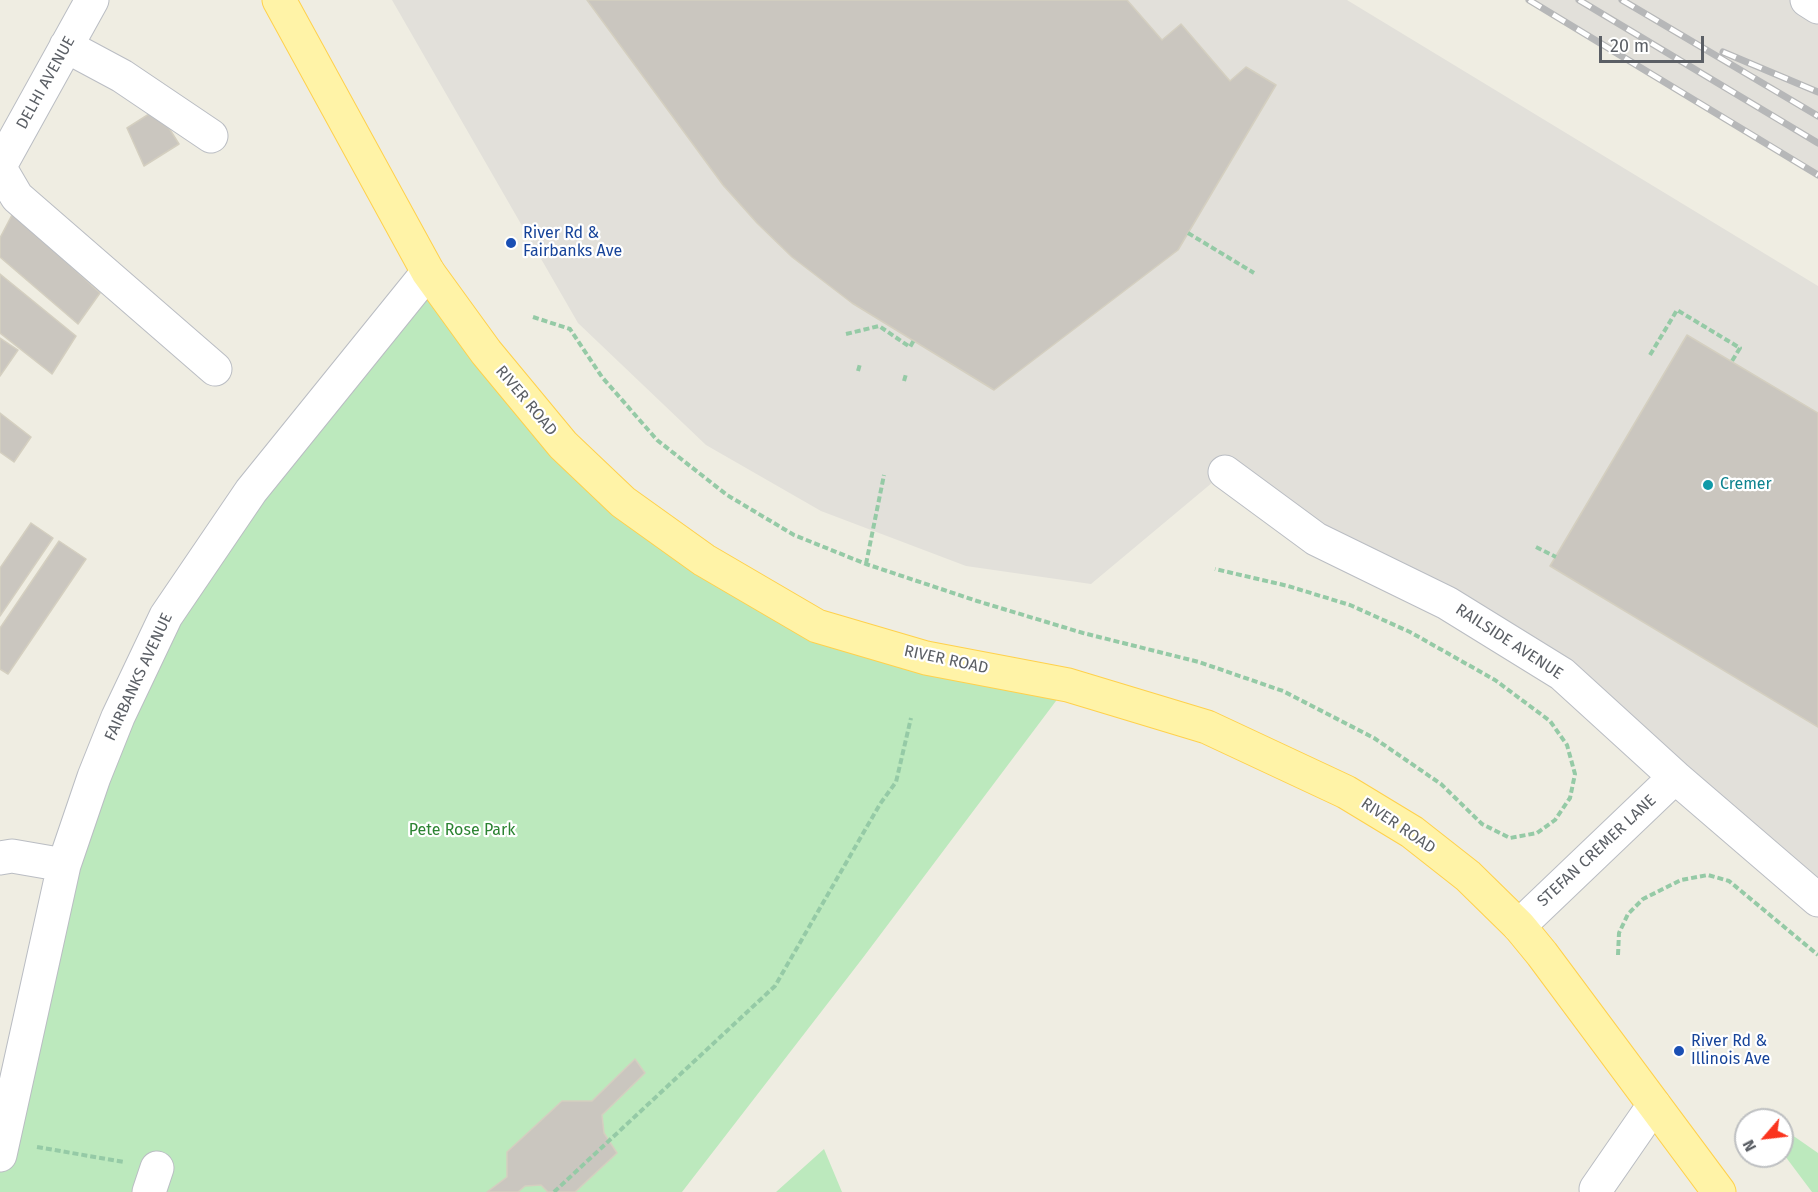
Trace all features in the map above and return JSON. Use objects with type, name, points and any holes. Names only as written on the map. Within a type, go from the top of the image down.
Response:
[{"type":"main road","name":"RIVER ROAD","points":[[279,0],[428,272],[486,352],[563,445],[623,502],[704,560],[818,626],[926,658],[1068,685],[1207,727],[1346,792],[1412,832],[1468,876],[1519,926],[1719,1192]]},
{"type":"street","name":"DELHI AVENUE","points":[[0,167],[92,0]]},
{"type":"street","points":[[1807,0],[1818,6]]},
{"type":"street","points":[[66,46],[122,76],[211,136]]},
{"type":"street","points":[[0,167],[17,197],[215,369]]},
{"type":"street","name":"FAIRBANKS AVENUE","points":[[0,1155],[64,865],[118,717],[166,616],[250,491],[428,272]]},
{"type":"street","name":"RAILSIDE AVENUE","points":[[1225,472],[1316,539],[1447,603],[1562,674],[1675,777],[1818,900]]},
{"type":"street","name":"STEFAN CREMER LANE","points":[[1519,926],[1675,777]]},
{"type":"street","points":[[0,858],[12,856],[64,865]]},
{"type":"street","points":[[1596,1189],[1654,1105]]},
{"type":"path","points":[[1188,233],[1254,273]]},
{"type":"path","points":[[1650,355],[1677,310],[1740,348],[1732,361]]},
{"type":"path","points":[[533,317],[570,329],[602,377],[657,440],[727,495],[794,535],[866,564],[1072,630],[1199,662],[1283,691],[1374,738],[1441,784],[1482,824],[1510,838],[1537,833],[1555,819],[1570,798],[1575,774],[1567,745],[1550,721],[1495,680],[1410,632],[1350,605],[1288,586],[1215,569]]},
{"type":"path","points":[[846,334],[879,326],[910,347],[914,340]]},
{"type":"path","points":[[858,371],[860,364]]},
{"type":"path","points":[[904,381],[906,374]]},
{"type":"path","points":[[866,564],[884,475]]},
{"type":"path","points":[[1536,547],[1556,557]]},
{"type":"path","points":[[554,1192],[775,986],[880,804],[896,782],[911,718]]},
{"type":"path","points":[[1618,955],[1619,933],[1628,914],[1643,899],[1681,880],[1708,875],[1729,881],[1818,955]]},
{"type":"path","points":[[44,1149],[153,1180]]},
{"type":"shaded area","points":[[392,0],[1347,0],[1818,286],[1818,900],[1562,674],[1225,472],[1091,584],[966,566],[821,511],[706,445],[578,323]]},
{"type":"shaded area","points":[[1529,0],[1818,0],[1818,175]]},
{"type":"green space","name":"Pete Rose Park","points":[[428,272],[563,445],[818,626],[1068,685],[862,959],[682,1192],[0,1192],[0,1155],[64,865],[166,616]]},
{"type":"green space","points":[[1794,1136],[1818,1153],[1818,1192],[1812,1192],[1794,1168]]},
{"type":"green space","points":[[824,1149],[842,1192],[776,1192]]},
{"type":"building","points":[[587,0],[1127,0],[1162,40],[1181,24],[1230,81],[1246,67],[1276,85],[1178,250],[994,390],[852,303],[792,257],[723,185]]},
{"type":"building","points":[[157,109],[179,144],[144,166],[127,128]]},
{"type":"building","points":[[13,213],[100,293],[78,324],[0,257],[0,238]]},
{"type":"building","points":[[0,274],[76,336],[52,374],[0,333]]},
{"type":"building","name":"Cremer","points":[[1687,335],[1818,413],[1818,727],[1550,566]]},
{"type":"building","points":[[0,338],[18,350],[0,376]]},
{"type":"building","points":[[0,413],[31,437],[14,462],[0,452]]},
{"type":"building","points":[[31,523],[53,538],[0,616],[0,568]]},
{"type":"building","points":[[59,541],[86,559],[8,674],[0,669],[0,628]]},
{"type":"building","points":[[635,1059],[645,1073],[602,1115],[604,1133],[617,1153],[575,1192],[548,1192],[541,1185],[525,1186],[518,1192],[487,1192],[507,1177],[507,1152],[562,1101],[592,1101]]},
{"type":"railway","points":[[1529,0],[1818,175]]},
{"type":"railway","points":[[1579,0],[1818,143]]},
{"type":"railway","points":[[1622,0],[1818,116]]},
{"type":"railway","points":[[1723,52],[1818,92]]},
{"type":"place","name":"River Rd & Fairbanks Ave","points":[[511,243]]},
{"type":"place","name":"Cremer","points":[[1708,485]]},
{"type":"place","name":"River Rd & Illinois Ave","points":[[1679,1051]]}]
